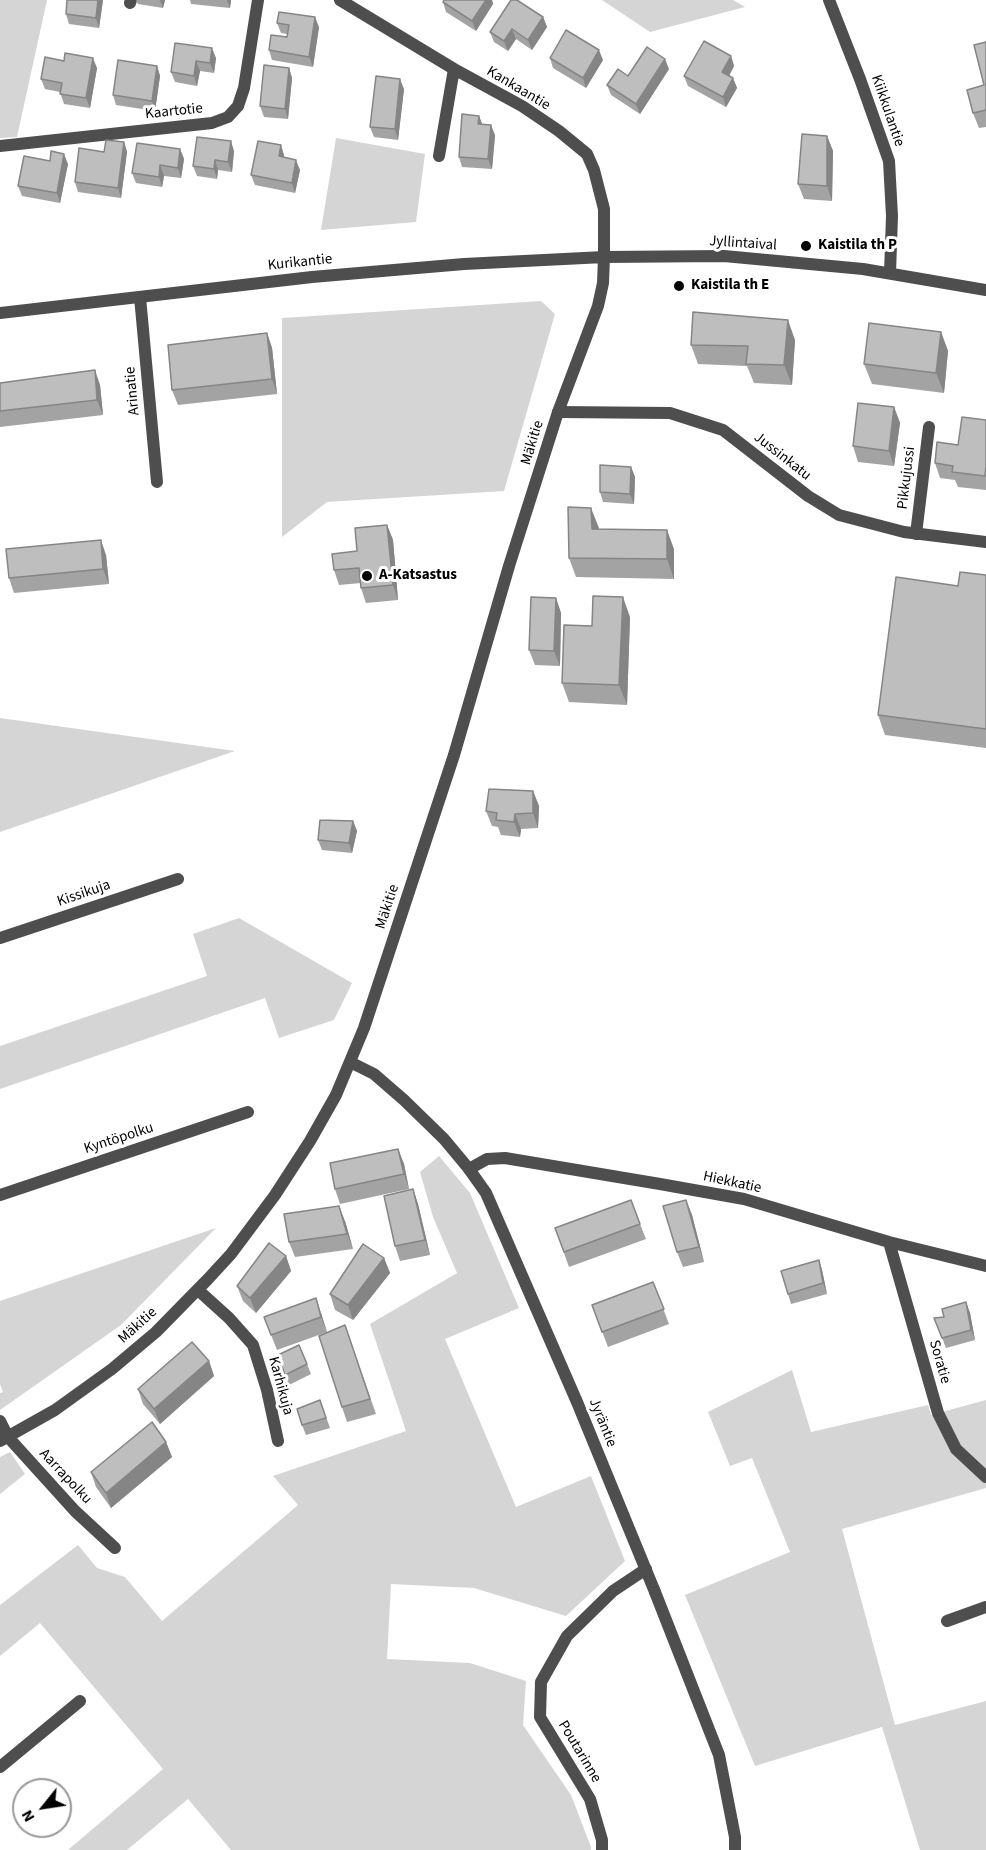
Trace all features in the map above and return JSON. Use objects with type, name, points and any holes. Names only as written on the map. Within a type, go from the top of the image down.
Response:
[{"type":"street","name":"Kaartotie","points":[[0,146],[212,123],[228,117],[238,106],[244,88],[258,0]]},
{"type":"street","name":"Kankaantie","points":[[339,0],[454,69],[522,106],[559,131],[587,154],[594,170],[604,209],[604,257]]},
{"type":"street","name":"Kiikkulantie","points":[[829,0],[889,161],[892,216],[890,273]]},
{"type":"street","points":[[439,156],[454,69]]},
{"type":"street","name":"Jyllintaival","points":[[604,257],[724,256],[890,273],[986,290]]},
{"type":"street","name":"Kurikantie","points":[[0,313],[312,277],[441,266],[604,257]]},
{"type":"street","name":"Mäkitie","points":[[4,1439],[55,1410],[112,1369],[156,1332],[198,1290],[231,1254],[275,1195],[336,1095],[364,1028],[454,755],[509,566],[558,412],[598,306],[603,283],[604,257]]},
{"type":"street","name":"Arinatie","points":[[140,297],[157,482]]},
{"type":"street","name":"Jussinkatu","points":[[558,412],[670,413],[723,430],[808,496],[839,515],[904,532],[986,542]]},
{"type":"street","name":"Pikkujussi","points":[[916,534],[928,427]]},
{"type":"street","name":"Kissikuja","points":[[0,938],[178,879]]},
{"type":"street","name":"Jyräntie","points":[[351,1062],[374,1074],[404,1100],[444,1139],[469,1168],[486,1193],[577,1402],[719,1755],[735,1837],[735,1850]]},
{"type":"street","name":"Kyntöpolku","points":[[0,1195],[248,1112]]},
{"type":"street","name":"Hiekkatie","points":[[469,1168],[487,1159],[505,1158],[744,1199],[889,1242],[986,1266]]},
{"type":"street","name":"Soratie","points":[[889,1242],[938,1413],[956,1449],[986,1476]]},
{"type":"street","name":"Karhikuja","points":[[198,1290],[229,1318],[253,1346],[267,1390],[278,1441]]},
{"type":"street","name":"Aarrapolku","points":[[0,1421],[4,1439],[115,1548]]},
{"type":"street","name":"Poutarinne","points":[[602,1850],[602,1840],[590,1799],[540,1717],[541,1682],[567,1636],[613,1592],[646,1569]]},
{"type":"street","points":[[947,1620],[986,1607]]},
{"type":"street","points":[[0,1767],[80,1701]]},
{"type":"shaded area","points":[[0,0],[47,0],[17,137],[0,138]]},
{"type":"shaded area","points":[[602,0],[733,0],[745,7],[650,32]]},
{"type":"shaded area","points":[[336,138],[425,154],[416,222],[321,230]]},
{"type":"shaded area","points":[[541,301],[555,314],[504,491],[327,502],[282,537],[282,318]]},
{"type":"shaded area","points":[[0,718],[235,751],[0,832]]},
{"type":"shaded area","points":[[239,918],[352,983],[334,1020],[279,1038],[265,998],[0,1089],[0,1046],[207,976],[193,934]]},
{"type":"shaded area","points":[[439,1156],[470,1193],[519,1308],[445,1339],[516,1507],[591,1476],[625,1561],[566,1616],[474,1588],[391,1584],[387,1659],[470,1663],[526,1681],[523,1725],[571,1795],[591,1850],[231,1850],[188,1799],[127,1850],[68,1850],[163,1769],[40,1623],[0,1656],[0,1605],[78,1545],[97,1568],[125,1577],[162,1621],[298,1505],[273,1476],[406,1431],[370,1324],[457,1273],[433,1217],[420,1172]]},
{"type":"shaded area","points":[[216,1228],[121,1325],[0,1410],[0,1393],[3,1392],[0,1384],[0,1301]]},
{"type":"shaded area","points":[[792,1370],[811,1432],[928,1405],[931,1415],[986,1400],[986,1488],[842,1529],[895,1725],[986,1701],[986,1850],[920,1850],[882,1727],[755,1766],[685,1595],[790,1552],[752,1458],[730,1466],[708,1412]]},
{"type":"shaded area","points":[[10,1452],[25,1474],[0,1494],[0,1457]]},
{"type":"building","points":[[67,0],[98,0],[96,18],[66,14]]},
{"type":"building","points":[[444,0],[486,0],[472,21],[443,2]]},
{"type":"building","points":[[511,0],[517,0],[543,17],[528,40],[512,29],[504,41],[490,32]]},
{"type":"building","points":[[279,12],[315,17],[309,57],[269,50],[271,35],[287,37],[289,25],[277,23]]},
{"type":"building","points":[[566,30],[599,50],[583,78],[550,58]]},
{"type":"building","points":[[704,41],[731,56],[722,72],[733,78],[723,97],[684,76]]},
{"type":"building","points":[[986,42],[986,110],[973,113],[967,90],[984,85],[974,45]]},
{"type":"building","points":[[175,43],[212,48],[210,63],[196,61],[194,76],[171,72]]},
{"type":"building","points":[[647,47],[665,59],[636,104],[607,85],[618,69],[628,76]]},
{"type":"building","points":[[65,53],[93,58],[86,98],[60,94],[62,83],[41,79],[45,57],[64,61]]},
{"type":"building","points":[[118,60],[157,66],[152,101],[113,95]]},
{"type":"building","points":[[264,65],[289,68],[285,109],[260,106]]},
{"type":"building","points":[[376,76],[400,79],[395,129],[370,127]]},
{"type":"building","points":[[462,114],[479,116],[478,124],[491,125],[488,159],[459,157]]},
{"type":"building","points":[[802,134],[827,136],[827,186],[798,184]]},
{"type":"building","points":[[197,137],[231,141],[228,162],[215,160],[214,169],[193,166]]},
{"type":"building","points":[[106,140],[124,142],[118,188],[75,182],[79,148],[104,152]]},
{"type":"building","points":[[258,141],[281,145],[279,156],[296,160],[292,183],[251,175]]},
{"type":"building","points":[[137,143],[180,149],[178,168],[160,165],[159,177],[132,173]]},
{"type":"building","points":[[51,151],[64,154],[57,193],[18,186],[24,156],[50,161]]},
{"type":"building","points":[[693,312],[788,320],[784,365],[746,364],[748,346],[691,345]]},
{"type":"building","points":[[869,323],[941,332],[936,373],[864,364]]},
{"type":"building","points":[[267,333],[272,379],[172,390],[168,345]]},
{"type":"building","points":[[95,370],[97,400],[0,411],[0,383]]},
{"type":"building","points":[[858,403],[894,407],[889,451],[853,446]]},
{"type":"building","points":[[962,417],[986,420],[985,476],[952,472],[953,466],[935,463],[937,442],[958,445]]},
{"type":"building","points":[[600,465],[631,467],[630,494],[600,492]]},
{"type":"building","points":[[568,507],[591,508],[592,529],[667,530],[667,559],[569,558]]},
{"type":"building","points":[[387,525],[393,585],[361,588],[359,568],[334,570],[332,554],[357,551],[355,528]]},
{"type":"building","points":[[101,540],[103,569],[9,578],[6,549]]},
{"type":"building","points":[[960,572],[986,575],[986,729],[878,715],[896,577],[958,586]]},
{"type":"building","points":[[593,596],[623,597],[619,685],[562,683],[564,625],[592,626]]},
{"type":"building","points":[[531,597],[556,598],[554,651],[529,650]]},
{"type":"building","points":[[489,789],[533,791],[533,813],[515,814],[514,822],[496,820],[497,813],[486,811]]},
{"type":"building","points":[[320,820],[353,821],[349,843],[318,840]]},
{"type":"building","points":[[398,1149],[404,1174],[335,1189],[330,1163]]},
{"type":"building","points":[[413,1189],[425,1240],[395,1246],[384,1196]]},
{"type":"building","points":[[631,1200],[640,1224],[564,1252],[555,1228]]},
{"type":"building","points":[[686,1200],[699,1247],[677,1252],[663,1206]]},
{"type":"building","points":[[339,1206],[347,1234],[289,1242],[284,1214]]},
{"type":"building","points":[[269,1243],[286,1256],[250,1298],[237,1286]]},
{"type":"building","points":[[363,1244],[384,1258],[348,1305],[330,1294]]},
{"type":"building","points":[[819,1260],[823,1283],[788,1294],[781,1271]]},
{"type":"building","points":[[653,1282],[664,1309],[602,1332],[592,1305]]},
{"type":"building","points":[[316,1298],[321,1317],[271,1335],[264,1317]]},
{"type":"building","points":[[966,1302],[971,1330],[942,1338],[934,1318],[944,1317],[942,1309]]},
{"type":"building","points":[[345,1325],[370,1399],[342,1407],[319,1336]]},
{"type":"building","points":[[192,1342],[209,1361],[154,1409],[138,1389]]},
{"type":"building","points":[[299,1345],[307,1364],[285,1375],[278,1355]]},
{"type":"building","points":[[320,1400],[326,1418],[302,1425],[297,1409]]},
{"type":"building","points":[[152,1422],[166,1442],[106,1493],[91,1472]]},
{"type":"place","name":"Kaistila th P","points":[[806,246]]},
{"type":"place","name":"Kaistila th E","points":[[679,286]]},
{"type":"place","name":"A-Katsastus","points":[[367,576]]}]
